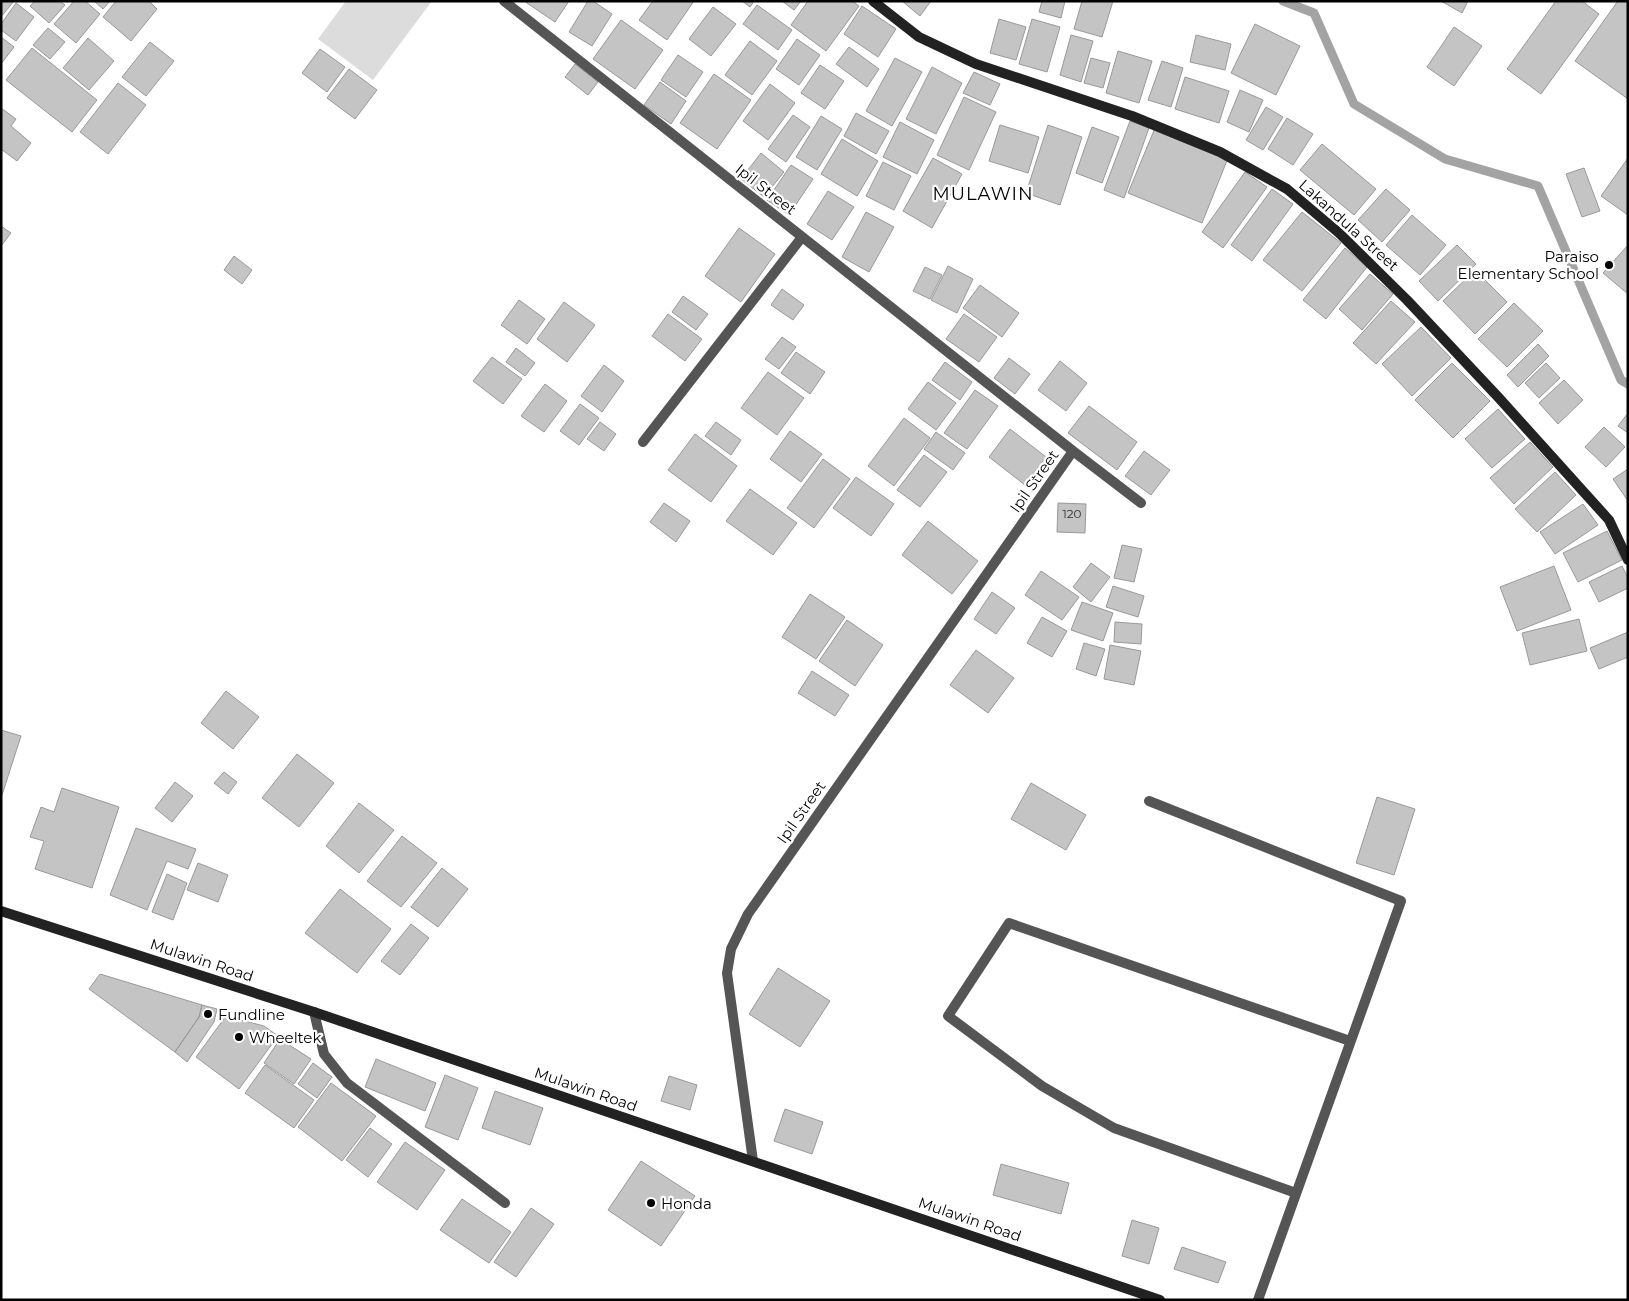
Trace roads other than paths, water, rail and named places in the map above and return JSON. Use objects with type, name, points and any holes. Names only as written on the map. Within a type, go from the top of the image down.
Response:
[{"type":"main road","name":"Lakandula Street","points":[[873,1],[919,37],[976,64],[1132,116],[1220,152],[1287,189],[1339,232],[1500,398],[1609,520],[1628,560]]},
{"type":"main road","name":"Mulawin Road","points":[[1,911],[314,1012],[1160,1300]]},
{"type":"street","name":"Ipil Street","points":[[504,1],[1073,451],[748,914],[731,949],[727,973],[753,1161]]},
{"type":"street","points":[[643,442],[802,237]]},
{"type":"street","points":[[1073,451],[1141,503]]},
{"type":"street","points":[[1149,801],[1401,900],[1258,1300]]},
{"type":"street","points":[[1296,1193],[1114,1128],[1042,1086],[948,1016],[1010,923],[1350,1041]]},
{"type":"street","points":[[314,1012],[324,1054],[347,1083],[506,1203]]},
{"type":"waterway","points":[[1283,1],[1314,13],[1354,104],[1445,159],[1538,186],[1621,380],[1628,384]]},
{"type":"place","name":"Paraiso Elementary School","points":[[1609,265]]},
{"type":"place","name":"Fundline","points":[[208,1014]]},
{"type":"place","name":"Wheeltek","points":[[239,1037]]},
{"type":"place","name":"Honda","points":[[651,1203]]},
{"type":"district","name":"MULAWIN","points":[[983,194]]}]
